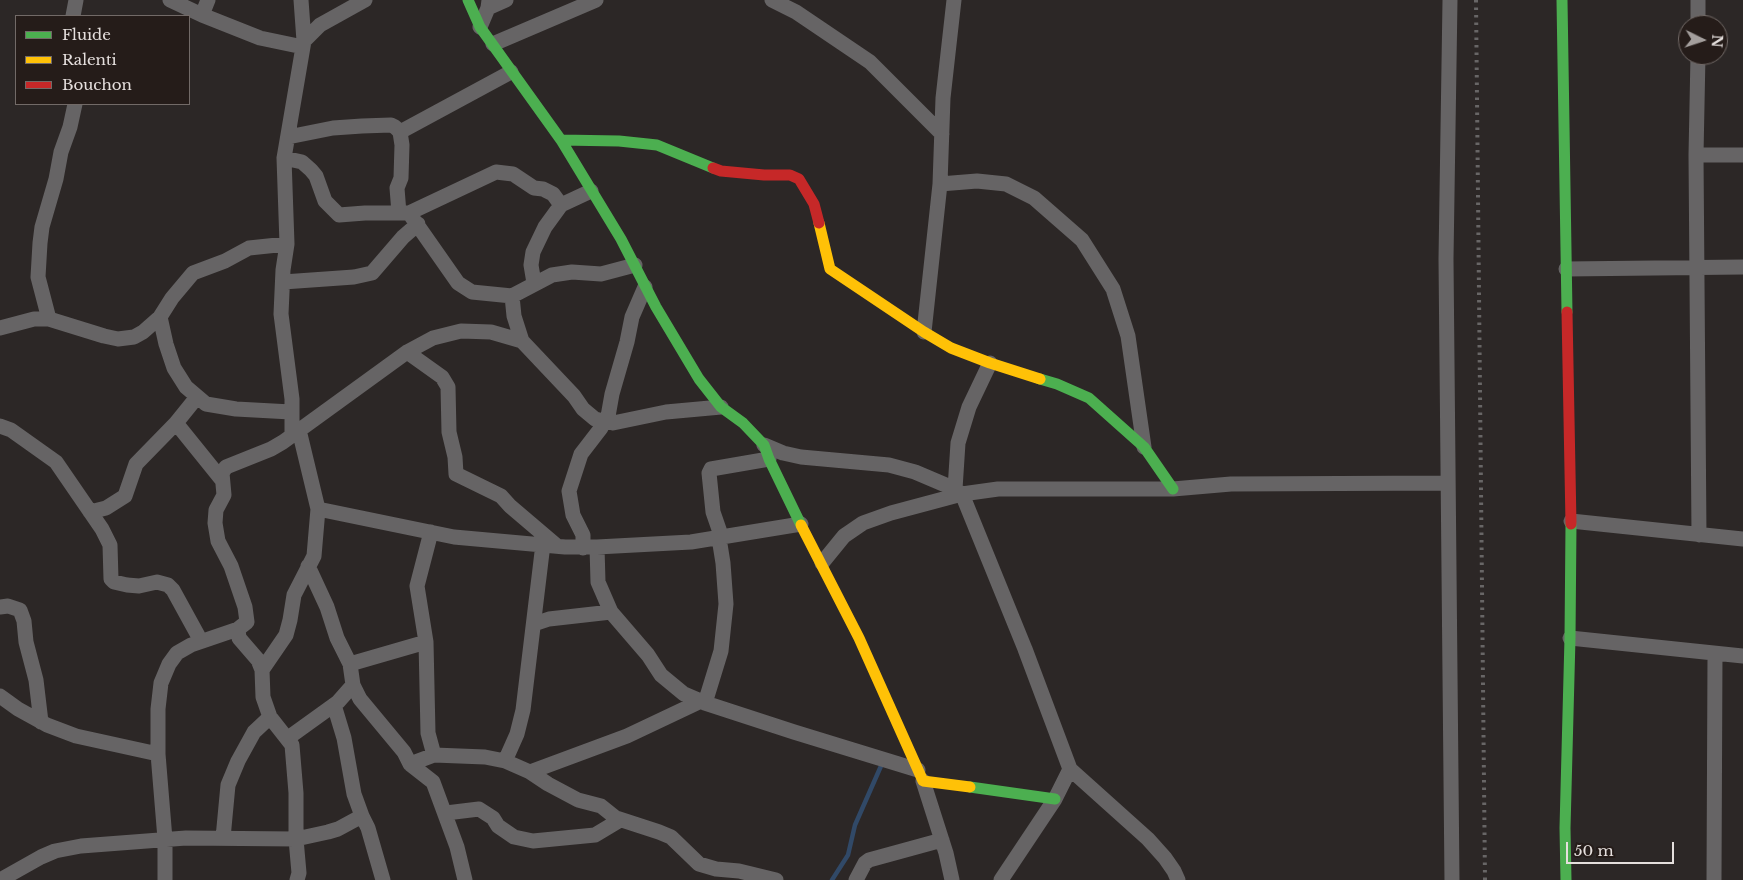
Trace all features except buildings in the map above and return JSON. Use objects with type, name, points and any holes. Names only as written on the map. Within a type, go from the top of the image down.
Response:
[{"type":"street","points":[[73,15],[76,0]]},
{"type":"street","points":[[170,0],[260,38],[303,44]]},
{"type":"street","points":[[202,15],[208,0]]},
{"type":"street","points":[[262,670],[286,635],[294,595],[314,556],[318,509],[291,412],[281,314],[282,282],[287,244],[284,158],[303,44],[301,0]]},
{"type":"street","points":[[303,44],[320,25],[365,0]]},
{"type":"street","points":[[468,0],[480,27],[561,140],[621,239],[645,287],[699,379],[721,407],[743,423],[767,452],[859,638],[920,776],[942,840],[952,880]]},
{"type":"street","points":[[480,27],[488,4],[506,0]]},
{"type":"street","points":[[493,44],[596,0]]},
{"type":"street","points":[[772,0],[796,12],[870,62],[942,134]]},
{"type":"street","points":[[924,332],[940,184],[944,98],[954,0]]},
{"type":"street","points":[[1450,0],[1446,258],[1452,880]]},
{"type":"street","points":[[1562,0],[1571,521],[1566,880]]},
{"type":"street","points":[[1698,0],[1698,15]]},
{"type":"street","points":[[1698,65],[1696,155],[1699,535]]},
{"type":"street","points":[[400,132],[511,72]]},
{"type":"street","points":[[49,319],[38,277],[40,242],[61,152],[70,127],[75,105]]},
{"type":"street","points":[[288,137],[333,128],[391,125],[396,127],[400,132],[402,145],[401,178],[397,188],[408,216],[458,283],[472,292],[512,296],[552,275],[572,272],[601,274],[635,265]]},
{"type":"street","points":[[561,140],[619,141],[657,145],[721,171],[764,175],[790,175],[800,179],[814,204],[830,269],[951,348],[990,363],[1057,384],[1089,398],[1144,447],[1174,489]]},
{"type":"street","points":[[1696,155],[1743,155]]},
{"type":"street","points":[[284,158],[302,162],[311,170],[316,176],[325,201],[339,215],[365,213],[408,216],[496,172],[513,174],[534,188],[543,189],[553,194],[560,205]]},
{"type":"street","points":[[940,184],[977,181],[1006,184],[1034,198],[1082,240],[1113,289],[1128,336],[1144,447]]},
{"type":"street","points":[[534,283],[531,265],[537,241],[560,205],[591,191]]},
{"type":"street","points":[[282,282],[354,277],[372,273],[402,237],[408,216]]},
{"type":"street","points":[[0,328],[34,319],[49,319],[104,336],[118,338],[134,337],[143,332],[160,317],[192,273],[225,261],[249,248],[287,244]]},
{"type":"street","points":[[1566,269],[1743,267]]},
{"type":"street","points":[[645,287],[632,318],[605,422],[581,454],[569,491],[573,516],[590,547],[598,582],[611,612],[648,655],[661,675],[684,694],[703,702],[920,776],[1055,799]]},
{"type":"street","points":[[512,296],[514,316],[522,342],[574,396],[583,409],[595,419],[605,422],[666,412],[721,407]]},
{"type":"street","points":[[160,317],[174,368],[186,387],[206,404],[236,409],[291,412]]},
{"type":"street","points":[[165,880],[165,839],[158,754],[158,709],[162,683],[168,664],[177,653],[191,645],[238,629],[247,622],[246,608],[231,566],[218,541],[215,523],[216,510],[224,495],[222,473],[226,467],[271,449],[407,352],[433,338],[461,331],[491,332],[522,342]]},
{"type":"street","points":[[407,352],[442,377],[448,387],[449,432],[455,457],[456,474],[501,496],[550,545]]},
{"type":"street","points":[[990,363],[969,407],[958,444],[959,491],[1025,649],[1070,769],[1148,839],[1165,858],[1178,880]]},
{"type":"street","points":[[90,512],[106,508],[125,496],[136,464],[176,423],[197,397]]},
{"type":"street","points":[[176,423],[222,480]]},
{"type":"street","points":[[0,426],[11,430],[56,462],[102,529],[110,545],[111,579],[114,582],[127,585],[139,586],[157,582],[168,585],[201,641]]},
{"type":"street","points":[[530,772],[627,736],[703,702],[721,651],[726,604],[720,538],[713,512],[711,469],[767,452],[783,453],[801,457],[889,465],[915,472],[959,491]]},
{"type":"street","points":[[822,563],[844,536],[863,523],[959,491],[998,489],[1174,489],[1231,484],[1448,483]]},
{"type":"street","points":[[318,509],[454,537],[590,547],[691,542],[801,524]]},
{"type":"street","points":[[1571,521],[1743,539]]},
{"type":"street","points":[[430,532],[417,586],[426,642],[428,733],[434,755]]},
{"type":"street","points":[[505,761],[517,734],[523,710],[534,624],[550,545]]},
{"type":"street","points":[[308,566],[327,607],[337,638],[350,664],[353,685],[360,699],[404,752],[410,764],[433,782],[458,847],[464,880]]},
{"type":"street","points":[[0,606],[8,606],[20,610],[24,621],[26,642],[36,680],[41,722]]},
{"type":"street","points":[[534,624],[548,619],[611,612]]},
{"type":"street","points":[[238,629],[239,638],[258,660],[262,670],[263,697],[270,717],[292,745],[299,873],[297,880]]},
{"type":"street","points":[[1570,638],[1743,656]]},
{"type":"street","points":[[350,664],[426,642]]},
{"type":"street","points":[[1714,880],[1715,654]]},
{"type":"street","points":[[288,738],[334,705],[353,685]]},
{"type":"street","points":[[0,696],[41,722],[76,736],[158,754]]},
{"type":"street","points":[[334,705],[344,738],[354,794],[368,828],[382,880]]},
{"type":"street","points":[[223,838],[228,785],[238,761],[254,732],[270,717]]},
{"type":"street","points":[[410,764],[434,755],[485,757],[505,761],[530,772],[578,800],[601,806],[612,816],[620,820],[659,832],[671,838],[699,864],[776,880]]},
{"type":"street","points":[[1001,880],[1055,799],[1070,769]]},
{"type":"street","points":[[446,812],[480,809],[493,818],[498,826],[514,837],[533,841],[595,835],[620,820]]},
{"type":"street","points":[[0,880],[33,860],[55,851],[81,846],[165,839],[296,839],[328,832],[362,816]]},
{"type":"street","points":[[856,880],[865,863],[870,860],[942,840]]},
{"type":"waterway","points":[[832,880],[848,855],[855,825],[881,766]]},
{"type":"railway","points":[[1476,0],[1485,880]]},
{"type":"traffic: fast","points":[[468,0],[480,27],[561,140],[619,141],[657,145],[713,168]]},
{"type":"traffic: fast","points":[[1562,0],[1567,312]]},
{"type":"traffic: fast","points":[[561,140],[621,239],[656,307],[699,379],[721,407],[743,423],[764,445],[801,525]]},
{"type":"traffic: fast","points":[[1040,379],[1089,398],[1144,447],[1173,489]]},
{"type":"traffic: fast","points":[[1566,880],[1565,828],[1571,524]]},
{"type":"traffic: fast","points":[[970,787],[1055,799]]},
{"type":"traffic: slow","points":[[819,223],[830,269],[951,348],[1040,379]]},
{"type":"traffic: slow","points":[[801,525],[859,638],[923,781],[970,787]]},
{"type":"traffic: jam","points":[[713,168],[721,171],[764,175],[790,175],[799,179],[814,204],[819,223]]},
{"type":"traffic: jam","points":[[1567,312],[1571,524]]}]
